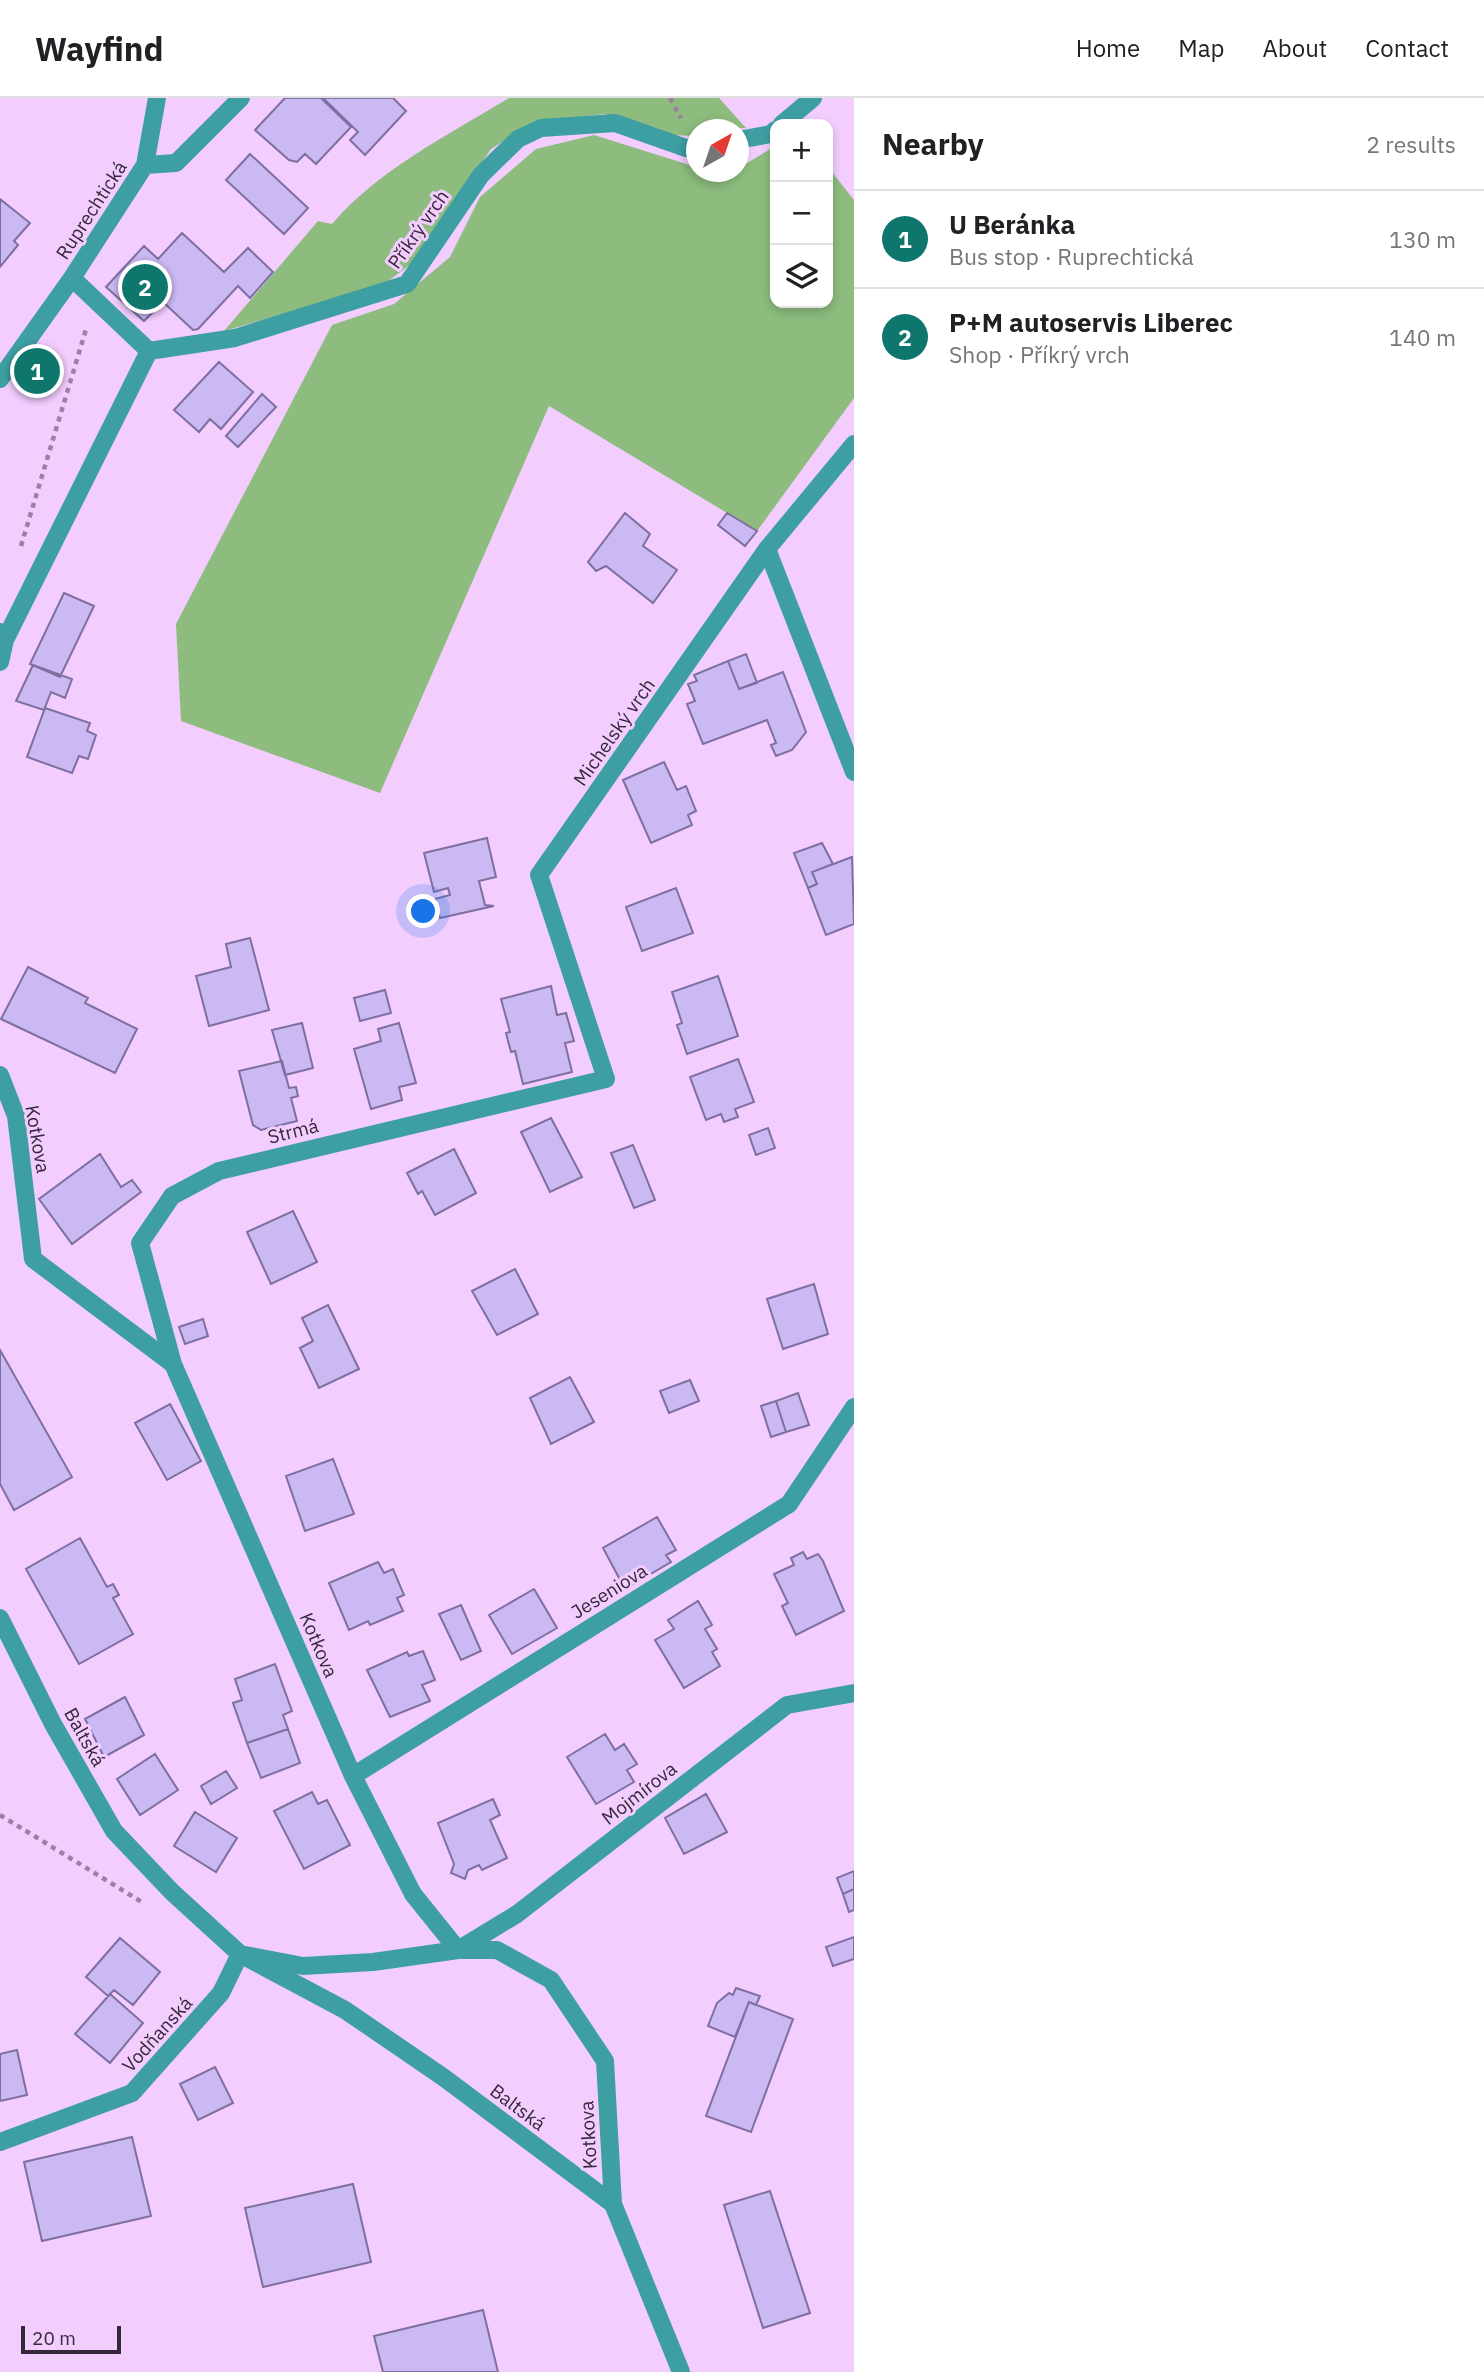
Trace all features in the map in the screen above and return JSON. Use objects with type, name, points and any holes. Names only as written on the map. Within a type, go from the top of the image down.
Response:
[{"type":"street","points":[[145,164],[157,98]]},
{"type":"street","name":"Ruprechtická","points":[[0,379],[72,278],[145,164],[176,163],[241,98]]},
{"type":"street","points":[[788,119],[813,98]]},
{"type":"street","name":"Příkrý vrch","points":[[149,351],[234,338],[407,284],[481,175],[518,139],[541,128],[615,123],[686,148]]},
{"type":"street","points":[[749,138],[770,134]]},
{"type":"street","points":[[0,662],[3,636],[149,351],[72,278]]},
{"type":"street","name":"Michelský vrch","points":[[606,1079],[539,875],[767,549],[854,444]]},
{"type":"street","points":[[767,549],[854,772]]},
{"type":"street","name":"Kotkova","points":[[0,1075],[16,1116],[33,1259],[173,1364],[353,1776],[413,1894],[458,1950],[497,1950],[551,1980],[605,2061],[613,2204]]},
{"type":"street","name":"Strmá","points":[[173,1364],[140,1243],[172,1196],[219,1171],[606,1079]]},
{"type":"street","name":"Jeseniova","points":[[353,1776],[789,1504],[854,1407]]},
{"type":"street","name":"Baltská","points":[[0,1618],[53,1724],[114,1831],[172,1892],[240,1954],[367,2025],[443,2077],[613,2204]]},
{"type":"street","name":"Mojmírova","points":[[458,1950],[517,1914],[787,1704],[854,1693]]},
{"type":"street","points":[[240,1954],[303,1966],[373,1962],[458,1950]]},
{"type":"street","name":"Vodňanská","points":[[0,2142],[132,2092],[221,1993],[240,1954]]},
{"type":"street","points":[[613,2204],[681,2372]]},
{"type":"path","points":[[19,551],[94,299]]},
{"type":"path","points":[[0,1815],[147,1905]]},
{"type":"green space","points":[[509,98],[719,98],[738,119],[686,119],[686,136],[672,135],[604,114],[544,122],[521,130],[491,149],[415,261],[383,285],[224,331],[318,221],[332,224],[371,186],[438,140]]},
{"type":"green space","points":[[594,135],[686,164],[686,182],[749,182],[749,162],[770,149],[770,308],[833,308],[833,173],[854,200],[854,398],[757,531],[549,406],[380,793],[181,721],[176,624],[332,325],[394,304],[450,257],[480,197],[536,149]]},
{"type":"building","points":[[285,98],[321,98],[351,127],[316,164],[305,154],[297,162],[289,160],[255,130]]},
{"type":"building","points":[[323,98],[393,98],[406,111],[365,155],[350,140],[358,132]]},
{"type":"building","points":[[250,154],[308,208],[284,234],[226,180]]},
{"type":"building","points":[[0,199],[30,223],[14,241],[18,245],[0,267]]},
{"type":"building","points":[[182,233],[224,272],[248,248],[273,272],[250,298],[238,286],[198,329],[193,330],[163,302],[144,321],[106,287],[144,246],[158,259]]},
{"type":"building","points":[[219,362],[253,392],[221,429],[210,419],[199,432],[174,410]]},
{"type":"building","points":[[262,394],[276,407],[238,447],[226,436]]},
{"type":"building","points":[[625,513],[650,534],[643,546],[677,570],[653,603],[606,566],[596,571],[588,562]]},
{"type":"building","points":[[727,513],[757,531],[745,546],[718,525]]},
{"type":"building","points":[[64,593],[94,606],[60,677],[30,664]]},
{"type":"building","points":[[746,654],[757,683],[739,689],[728,661]]},
{"type":"building","points":[[728,661],[739,689],[783,672],[806,732],[792,750],[776,756],[771,745],[776,743],[767,720],[703,744],[687,704],[695,701],[688,684],[697,681],[694,675]]},
{"type":"building","points":[[33,665],[72,679],[65,698],[51,692],[44,710],[16,701]]},
{"type":"building","points":[[45,708],[90,723],[87,731],[96,735],[88,759],[79,756],[72,773],[27,757]]},
{"type":"building","points":[[664,762],[677,790],[686,786],[696,811],[688,815],[692,825],[651,843],[623,780]]},
{"type":"building","points":[[487,838],[496,877],[479,881],[485,905],[494,906],[440,918],[435,899],[450,895],[448,888],[434,892],[424,853]]},
{"type":"building","points":[[822,843],[833,864],[812,872],[817,884],[808,888],[794,853]]},
{"type":"building","points":[[852,857],[854,924],[826,935],[808,888],[817,884],[812,872]]},
{"type":"building","points":[[676,888],[693,933],[642,951],[626,907]]},
{"type":"building","points":[[250,938],[269,1010],[209,1026],[196,976],[231,967],[226,944]]},
{"type":"building","points":[[28,967],[88,998],[85,1003],[137,1029],[115,1073],[1,1019]]},
{"type":"building","points":[[718,976],[738,1036],[687,1054],[677,1025],[682,1023],[672,992]]},
{"type":"building","points":[[551,986],[557,1015],[566,1013],[574,1041],[565,1043],[572,1072],[523,1084],[515,1051],[511,1052],[506,1033],[510,1032],[501,999]]},
{"type":"building","points":[[385,990],[391,1013],[360,1021],[354,998]]},
{"type":"building","points":[[302,1023],[313,1068],[285,1075],[272,1030]]},
{"type":"building","points":[[399,1023],[416,1083],[399,1087],[402,1100],[371,1109],[354,1049],[381,1041],[378,1029]]},
{"type":"building","points":[[738,1059],[754,1102],[735,1109],[738,1117],[724,1122],[721,1114],[706,1120],[690,1077]]},
{"type":"building","points":[[282,1061],[289,1088],[296,1087],[298,1096],[291,1098],[297,1121],[261,1130],[253,1125],[239,1071]]},
{"type":"building","points":[[551,1118],[582,1177],[550,1192],[521,1132]]},
{"type":"building","points":[[768,1128],[775,1148],[756,1155],[749,1135]]},
{"type":"building","points":[[633,1145],[655,1200],[634,1208],[611,1153]]},
{"type":"building","points":[[454,1149],[476,1193],[435,1215],[422,1191],[418,1194],[407,1173]]},
{"type":"building","points":[[100,1154],[121,1187],[132,1180],[141,1192],[72,1244],[39,1199]]},
{"type":"building","points":[[293,1211],[317,1262],[271,1284],[247,1232]]},
{"type":"building","points":[[515,1269],[538,1314],[497,1335],[472,1291]]},
{"type":"building","points":[[814,1284],[828,1334],[783,1349],[767,1299]]},
{"type":"building","points":[[328,1305],[359,1369],[319,1388],[300,1348],[313,1341],[302,1318]]},
{"type":"building","points":[[203,1319],[208,1336],[185,1344],[179,1327]]},
{"type":"building","points":[[0,1350],[72,1477],[14,1510],[0,1484]]},
{"type":"building","points":[[570,1377],[594,1422],[551,1444],[530,1398]]},
{"type":"building","points":[[690,1380],[699,1401],[669,1413],[660,1391]]},
{"type":"building","points":[[798,1393],[809,1425],[786,1432],[776,1401]]},
{"type":"building","points":[[776,1401],[786,1432],[771,1437],[761,1406]]},
{"type":"building","points":[[170,1404],[201,1461],[167,1480],[135,1423]]},
{"type":"building","points":[[333,1459],[354,1514],[305,1531],[286,1476]]},
{"type":"building","points":[[657,1517],[676,1550],[666,1555],[671,1562],[625,1589],[603,1548]]},
{"type":"building","points":[[80,1538],[107,1587],[113,1584],[119,1595],[113,1598],[133,1634],[79,1664],[26,1569]]},
{"type":"building","points":[[803,1552],[807,1559],[818,1554],[823,1561],[844,1611],[796,1635],[782,1606],[788,1603],[774,1574],[794,1565],[791,1558]]},
{"type":"building","points":[[378,1562],[384,1573],[393,1569],[404,1595],[397,1598],[403,1611],[370,1625],[368,1621],[349,1630],[329,1583]]},
{"type":"building","points":[[534,1589],[557,1628],[512,1654],[489,1615]]},
{"type":"building","points":[[698,1601],[712,1625],[705,1629],[717,1649],[712,1652],[720,1666],[684,1688],[655,1640],[674,1629],[668,1620]]},
{"type":"building","points":[[461,1605],[481,1651],[461,1660],[439,1614]]},
{"type":"building","points":[[423,1651],[435,1680],[422,1685],[430,1701],[390,1717],[367,1670],[407,1652],[409,1656]]},
{"type":"building","points":[[275,1664],[292,1711],[283,1715],[288,1729],[247,1743],[233,1703],[242,1700],[235,1679]]},
{"type":"building","points":[[125,1697],[144,1735],[104,1757],[85,1719]]},
{"type":"building","points":[[288,1729],[300,1763],[261,1778],[247,1743]]},
{"type":"building","points":[[605,1734],[615,1750],[624,1744],[637,1764],[627,1770],[634,1782],[596,1804],[567,1757]]},
{"type":"building","points":[[155,1754],[178,1790],[140,1815],[117,1779]]},
{"type":"building","points":[[226,1771],[237,1788],[211,1804],[201,1786]]},
{"type":"building","points":[[312,1792],[318,1804],[327,1800],[350,1845],[304,1869],[274,1811]]},
{"type":"building","points":[[706,1794],[727,1832],[684,1854],[665,1818]]},
{"type":"building","points":[[493,1799],[500,1815],[490,1820],[507,1858],[482,1870],[479,1865],[468,1870],[465,1879],[451,1873],[454,1864],[438,1823]]},
{"type":"building","points":[[195,1812],[237,1838],[216,1872],[174,1846]]},
{"type":"building","points":[[854,1871],[854,1889],[843,1894],[837,1878]]},
{"type":"building","points":[[854,1889],[854,1910],[849,1912],[843,1894]]},
{"type":"building","points":[[854,1937],[854,1959],[833,1966],[826,1947]]},
{"type":"building","points":[[120,1938],[160,1972],[133,2005],[114,1990],[108,1996],[86,1977]]},
{"type":"building","points":[[736,1988],[760,1996],[756,2005],[749,2002],[735,2037],[708,2026],[717,2003],[729,1993],[733,1995]]},
{"type":"building","points":[[110,1994],[143,2023],[110,2063],[75,2034]]},
{"type":"building","points":[[749,2002],[793,2019],[751,2132],[706,2116]]},
{"type":"building","points":[[17,2050],[27,2095],[0,2101],[0,2054]]},
{"type":"building","points":[[215,2067],[233,2103],[198,2120],[180,2084]]},
{"type":"building","points":[[132,2137],[151,2216],[42,2241],[24,2162]]},
{"type":"building","points":[[353,2184],[371,2262],[263,2287],[245,2208]]},
{"type":"building","points":[[770,2191],[810,2313],[763,2328],[724,2205]]},
{"type":"building","points":[[483,2310],[498,2372],[383,2372],[374,2336]]},
{"type":"place","name":"P+M autoservis Liberec","points":[[145,287]]},
{"type":"place","name":"U Beránka","points":[[37,371]]}]
